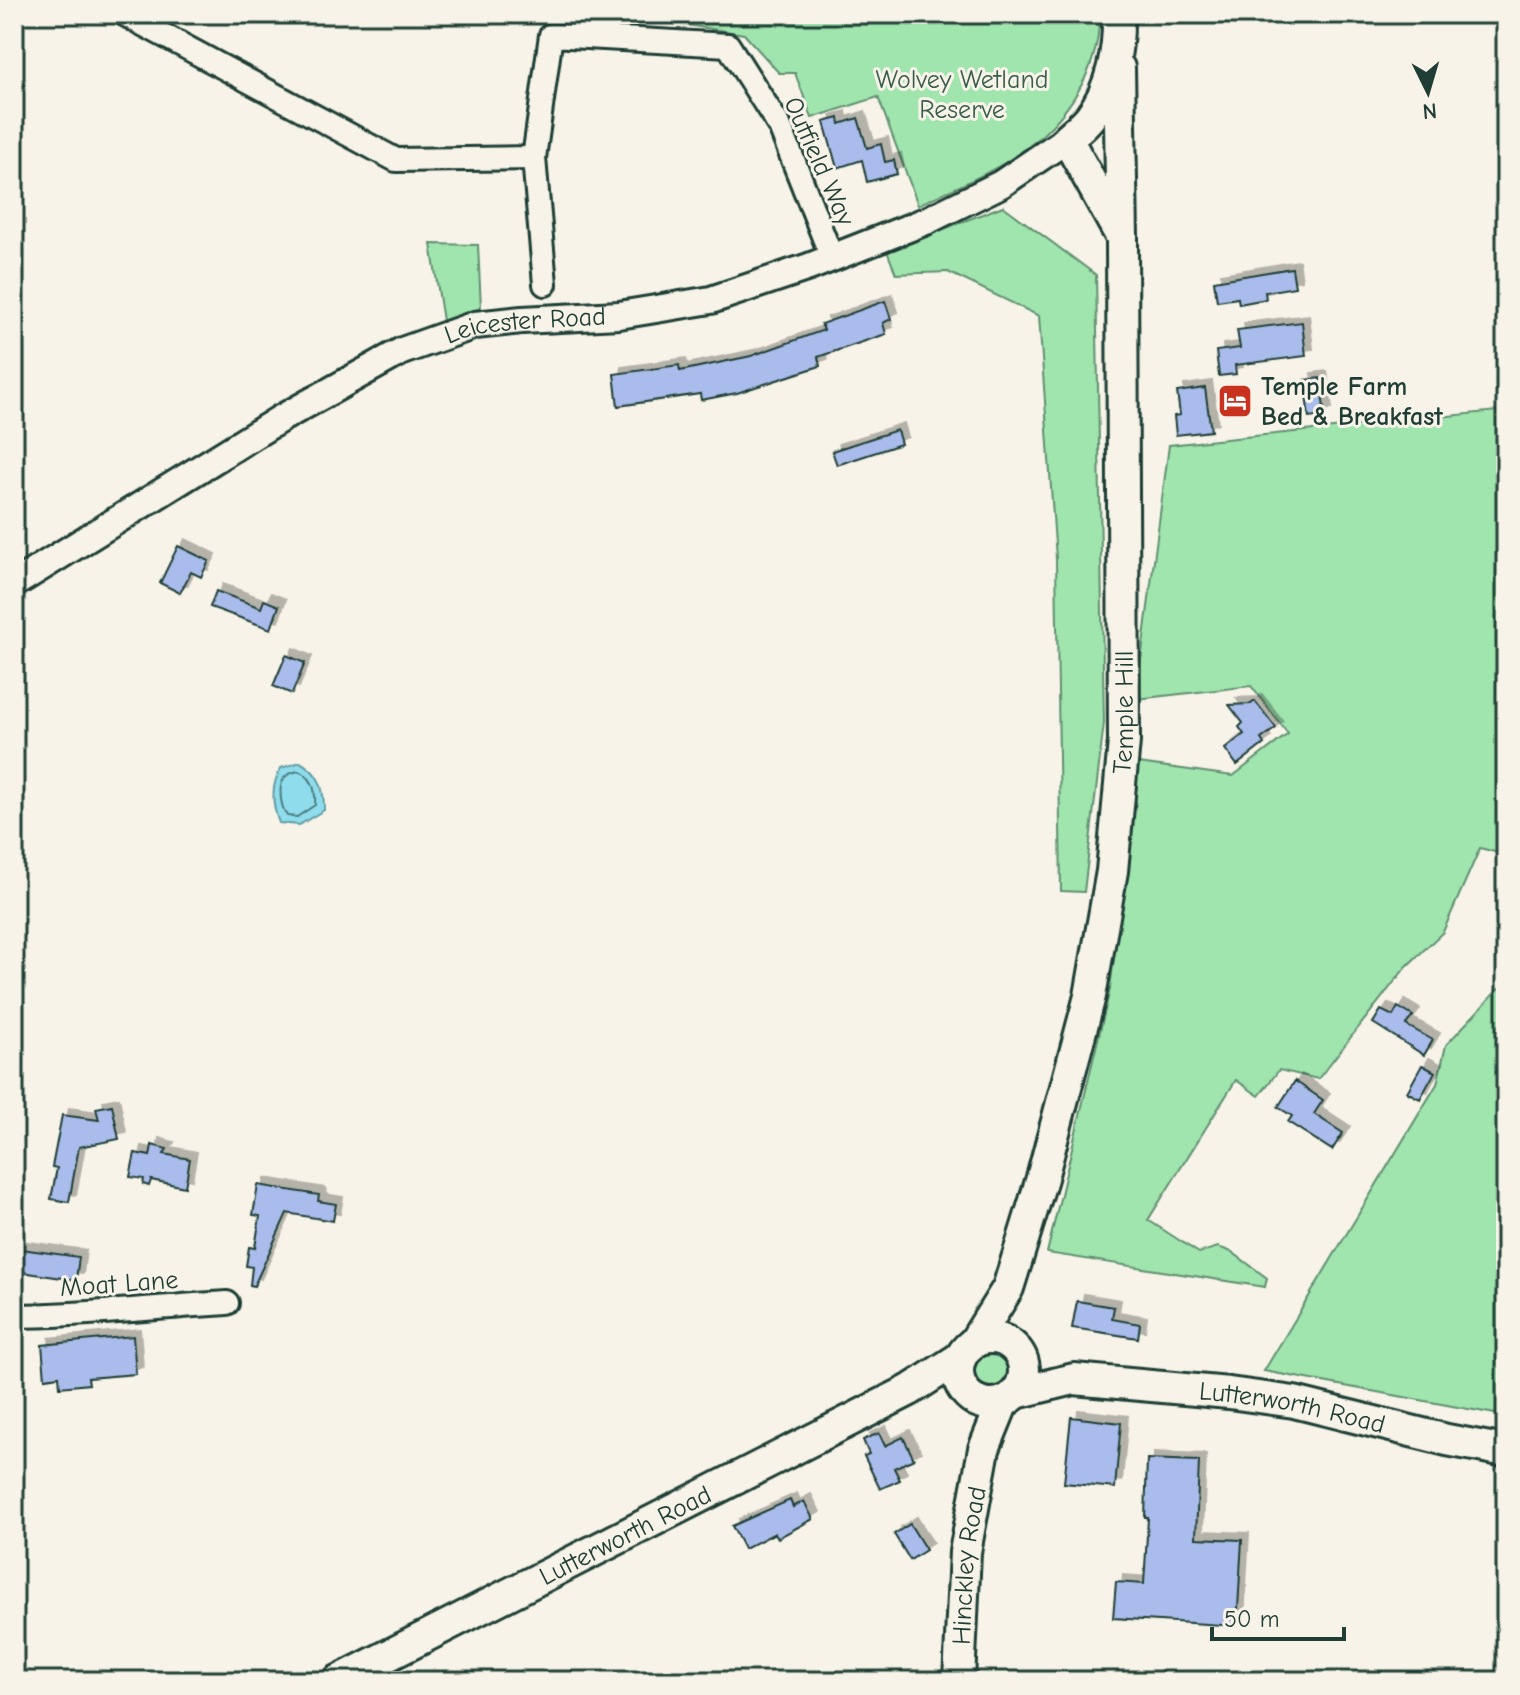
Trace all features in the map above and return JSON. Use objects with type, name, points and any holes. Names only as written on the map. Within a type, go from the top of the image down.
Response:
[{"type":"main road","points":[[1067,139],[1090,117],[1109,83],[1118,24]]},
{"type":"main road","points":[[1118,24],[1122,238]]},
{"type":"main road","name":"Temple Hill","points":[[968,1349],[1008,1288],[1042,1178],[1090,996],[1112,871],[1124,741],[1122,238],[1067,139]]},
{"type":"main road","name":"Temple Hill","points":[[1008,1288],[1014,1347]]},
{"type":"main road","points":[[992,1337],[1014,1347],[1023,1360],[1024,1377],[990,1397],[958,1376],[968,1349],[992,1337]]},
{"type":"main road","name":"Lutterworth Road","points":[[1014,1347],[1074,1379]]},
{"type":"main road","name":"Lutterworth Road","points":[[338,1681],[910,1390],[968,1349]]},
{"type":"main road","name":"Lutterworth Road","points":[[910,1390],[941,1389],[990,1397],[1074,1379],[1229,1393],[1294,1402],[1447,1440],[1506,1451]]},
{"type":"main road","name":"Hinckley Road","points":[[959,1681],[965,1552],[990,1397]]},
{"type":"street","points":[[124,14],[396,160],[534,158]]},
{"type":"street","name":"Outfield Way","points":[[545,284],[534,158],[551,35],[728,45],[780,127],[832,258]]},
{"type":"street","name":"Leicester Road","points":[[14,584],[280,419],[402,351],[475,325],[619,315],[711,300],[926,221],[988,190],[1067,139]]},
{"type":"street","name":"Moat Lane","points":[[14,1316],[63,1316],[227,1303]]},
{"type":"green space","name":"Wolvey Wetland Reserve","points":[[616,14],[1099,14],[1093,59],[1084,80],[1073,100],[1043,135],[1006,162],[918,205],[878,97],[812,118],[795,73],[779,73],[744,34]]},
{"type":"green space","points":[[1003,206],[1096,275],[1104,723],[1084,892],[1061,891],[1056,559],[1039,316],[948,272],[896,274],[887,251]]},
{"type":"green space","points":[[431,244],[478,245],[481,308],[443,321]]},
{"type":"green space","points":[[1506,410],[1506,855],[1480,848],[1443,932],[1406,967],[1318,1079],[1279,1070],[1259,1096],[1236,1080],[1148,1220],[1199,1253],[1218,1247],[1232,1252],[1267,1278],[1265,1287],[1047,1253],[1110,989],[1138,763],[1233,776],[1288,734],[1251,686],[1136,699],[1169,445]]},
{"type":"green space","points":[[1506,981],[1506,1416],[1264,1371],[1437,1084],[1446,1045]]},
{"type":"green space","points":[[991,1345],[1009,1352],[1016,1370],[1009,1388],[991,1395],[973,1388],[966,1370],[973,1352]]},
{"type":"water","points":[[300,762],[320,782],[324,810],[299,825],[279,823],[275,809],[275,781],[281,768]]},
{"type":"building","points":[[839,118],[840,124],[858,118],[867,148],[881,144],[885,162],[894,160],[897,174],[867,182],[862,160],[837,168],[824,122]]},
{"type":"building","points":[[1292,268],[1295,287],[1265,292],[1266,299],[1239,304],[1238,298],[1217,301],[1214,281]]},
{"type":"building","points":[[885,301],[891,319],[883,323],[886,334],[818,357],[820,366],[737,393],[701,400],[700,394],[618,406],[614,374],[679,365],[680,371],[751,356],[824,330],[821,324]]},
{"type":"building","points":[[1302,322],[1306,356],[1235,365],[1236,374],[1219,376],[1216,351],[1240,348],[1237,330]]},
{"type":"building","points":[[1320,378],[1325,416],[1309,418],[1304,380]]},
{"type":"building","points":[[1205,388],[1211,431],[1176,435],[1174,416],[1180,415],[1177,392]]},
{"type":"building","points":[[897,430],[901,444],[837,465],[832,451]]},
{"type":"building","points":[[178,546],[209,561],[201,577],[191,572],[180,593],[160,583]]},
{"type":"building","points":[[216,591],[261,608],[264,600],[279,606],[271,629],[210,607]]},
{"type":"building","points":[[286,655],[305,663],[292,694],[273,686]]},
{"type":"building","points":[[1255,701],[1276,728],[1261,739],[1264,744],[1237,765],[1225,749],[1244,734],[1239,727],[1243,723],[1229,705]]},
{"type":"building","points":[[1398,1007],[1413,1016],[1406,1025],[1433,1040],[1424,1055],[1373,1023],[1381,1010],[1393,1016]]},
{"type":"building","points":[[1422,1065],[1435,1072],[1420,1099],[1407,1092]]},
{"type":"building","points":[[1295,1081],[1323,1100],[1314,1114],[1343,1133],[1332,1150],[1288,1122],[1292,1116],[1278,1107]]},
{"type":"building","points":[[112,1105],[119,1139],[79,1147],[69,1202],[51,1199],[57,1168],[52,1167],[62,1115],[99,1120],[96,1108]]},
{"type":"building","points":[[152,1145],[167,1149],[164,1154],[190,1159],[185,1187],[151,1180],[149,1186],[143,1184],[144,1179],[130,1177],[135,1153],[150,1156]]},
{"type":"building","points":[[258,1185],[319,1195],[318,1201],[336,1204],[333,1221],[287,1213],[254,1286],[250,1285],[252,1267],[246,1266],[249,1247],[255,1248],[260,1216],[253,1215]]},
{"type":"building","points":[[14,1248],[79,1257],[76,1280],[14,1271]]},
{"type":"building","points":[[1077,1301],[1114,1307],[1112,1319],[1140,1324],[1138,1338],[1072,1328]]},
{"type":"building","points":[[133,1336],[136,1374],[88,1378],[89,1384],[60,1387],[59,1376],[45,1378],[42,1345]]},
{"type":"building","points":[[1071,1417],[1121,1423],[1115,1488],[1064,1483]]},
{"type":"building","points":[[879,1433],[885,1446],[903,1437],[914,1459],[894,1468],[900,1480],[880,1489],[864,1456],[869,1454],[863,1440]]},
{"type":"building","points":[[1147,1459],[1199,1461],[1196,1538],[1242,1540],[1237,1626],[1113,1618],[1116,1582],[1144,1584],[1148,1518],[1145,1518]]},
{"type":"building","points":[[790,1500],[793,1507],[804,1501],[813,1519],[778,1538],[775,1533],[744,1549],[732,1526]]},
{"type":"building","points":[[910,1524],[926,1550],[910,1560],[894,1534]]},
{"type":"place","name":"Temple Farm Bed & Breakfast","points":[[1235,401]]}]
